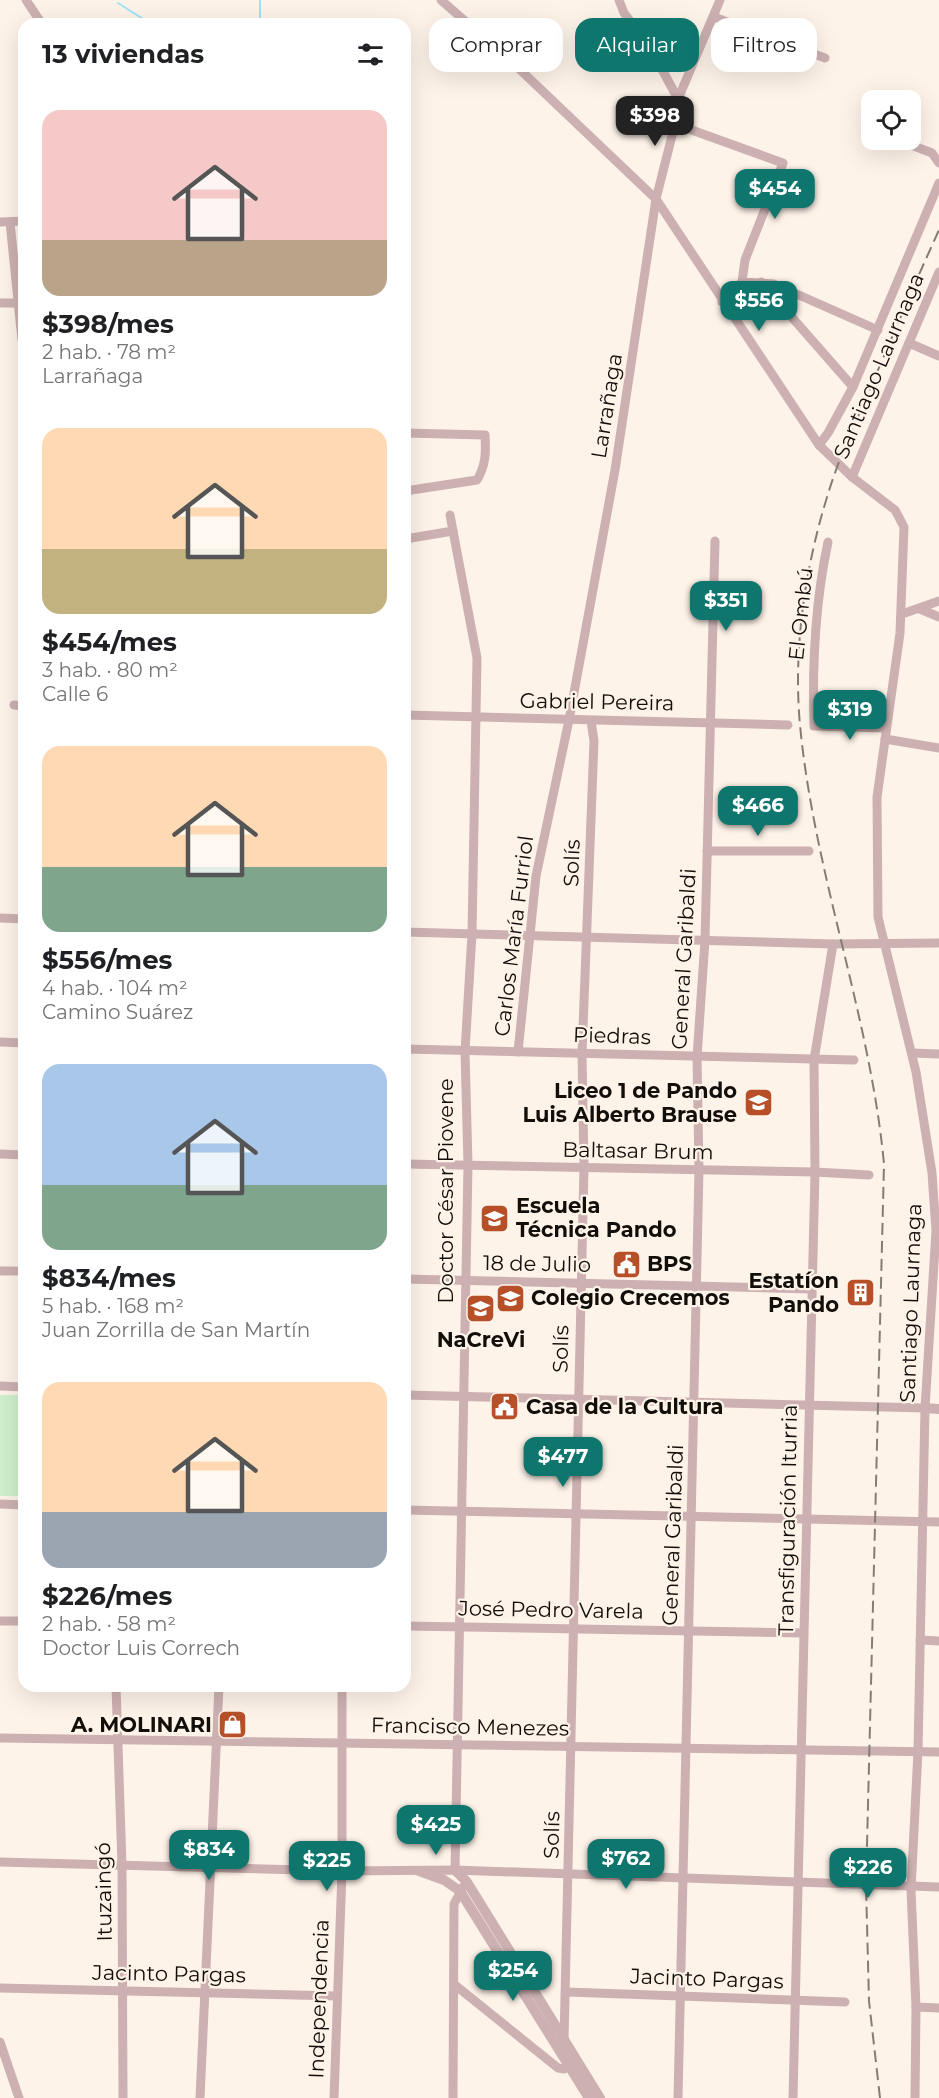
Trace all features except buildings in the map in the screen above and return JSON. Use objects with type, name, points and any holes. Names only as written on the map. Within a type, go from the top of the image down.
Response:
[{"type":"street","points":[[26,0],[38,18]]},
{"type":"street","points":[[441,0],[513,63],[656,199],[668,214],[722,302],[819,445],[852,477]]},
{"type":"street","points":[[619,0],[624,13],[651,49],[678,99]]},
{"type":"street","name":"Larrañaga","points":[[569,720],[615,470],[656,199],[675,124],[678,99],[720,0]]},
{"type":"street","points":[[714,17],[825,58]]},
{"type":"street","points":[[675,124],[783,162],[745,260],[742,282],[722,302]]},
{"type":"street","points":[[921,149],[932,153],[939,163]]},
{"type":"street","points":[[819,445],[853,387],[939,183]]},
{"type":"street","points":[[0,303],[18,303],[5,222]]},
{"type":"street","name":"Santiago Laurnaga","points":[[915,2098],[916,2007],[911,1886],[918,1751],[925,1408],[936,1293],[935,1173],[903,1009],[882,943],[878,917],[877,797],[902,614],[905,550],[901,518],[895,510],[852,477],[939,272]]},
{"type":"street","points":[[742,282],[774,284],[878,330]]},
{"type":"street","points":[[761,282],[853,387]]},
{"type":"street","points":[[909,343],[939,356]]},
{"type":"street","points":[[411,433],[485,435],[486,456],[484,468],[477,480],[411,490]]},
{"type":"street","name":"Doctor César Piovene","points":[[450,515],[477,648],[472,934],[465,1051],[468,1165],[464,1281],[455,1870]]},
{"type":"street","points":[[411,538],[453,531]]},
{"type":"street","name":"General Garibaldi","points":[[678,2098],[699,1170],[697,1057],[705,940],[715,541]]},
{"type":"street","name":"El Ombú","points":[[828,542],[814,645],[814,726],[886,728]]},
{"type":"street","points":[[902,614],[939,601]]},
{"type":"street","points":[[920,609],[939,617]]},
{"type":"street","points":[[14,705],[18,705]]},
{"type":"street","name":"Gabriel Pereira","points":[[411,715],[788,724]]},
{"type":"street","name":"Carlos María Furriol","points":[[518,1052],[538,865],[569,720]]},
{"type":"street","name":"Solís","points":[[562,2044],[567,1992],[584,1168],[582,1054],[594,741],[591,721]]},
{"type":"street","points":[[885,739],[939,748]]},
{"type":"street","points":[[707,851],[809,851]]},
{"type":"street","points":[[0,918],[18,919]]},
{"type":"street","points":[[411,932],[833,944],[939,943]]},
{"type":"street","name":"Transfiguración Iturria","points":[[793,2098],[815,1172],[814,1060],[833,944]]},
{"type":"street","points":[[0,1042],[18,1043]]},
{"type":"street","name":"Piedras","points":[[411,1050],[854,1060]]},
{"type":"street","points":[[912,1053],[939,1054]]},
{"type":"street","points":[[0,1155],[18,1155]]},
{"type":"street","name":"Baltasar Brum","points":[[411,1164],[869,1175]]},
{"type":"street","points":[[0,1271],[18,1271]]},
{"type":"street","name":"18 de Julio","points":[[411,1279],[812,1289]]},
{"type":"street","points":[[0,1386],[18,1387]]},
{"type":"street","points":[[411,1395],[939,1409]]},
{"type":"street","points":[[0,1504],[18,1504]]},
{"type":"street","points":[[411,1510],[939,1522]]},
{"type":"street","points":[[0,1621],[18,1621]]},
{"type":"street","name":"José Pedro Varela","points":[[411,1626],[803,1633]]},
{"type":"street","points":[[920,1640],[939,1641]]},
{"type":"street","name":"Ituzaingó","points":[[116,1692],[122,1865],[123,2098]]},
{"type":"street","points":[[200,2098],[203,1993],[212,1868],[219,1692]]},
{"type":"street","name":"Independencia","points":[[334,2098],[342,1871],[342,1692]]},
{"type":"street","name":"Francisco Menezes","points":[[0,1738],[939,1752]]},
{"type":"street","points":[[0,1862],[342,1871],[455,1870],[799,1880],[939,1887]]},
{"type":"street","points":[[444,1880],[455,1870]]},
{"type":"street","points":[[455,1870],[467,1882],[574,2064],[600,2098]]},
{"type":"street","points":[[419,1871],[444,1880],[460,1891],[562,2044]]},
{"type":"street","points":[[453,2098],[454,1904],[467,1882]]},
{"type":"street","points":[[455,1985],[558,2068],[574,2064]]},
{"type":"street","name":"Jacinto Pargas","points":[[0,1988],[337,1996]]},
{"type":"street","name":"Jacinto Pargas","points":[[567,1992],[844,2002]]},
{"type":"street","points":[[916,2007],[939,2008]]},
{"type":"street","points":[[0,2042],[19,2098]]},
{"type":"street","points":[[574,2064],[589,2098]]},
{"type":"green space","points":[[0,1395],[18,1395],[18,1496],[0,1496]]},
{"type":"waterway","points":[[260,0],[260,18]]},
{"type":"waterway","points":[[118,3],[142,18]]},
{"type":"railway","points":[[880,2098],[869,2001],[866,1885],[884,1164],[867,1054],[817,836],[807,781],[800,725],[798,667],[807,579],[828,494],[850,435],[939,230]]},
{"type":"place","name":"Liceo 1 de Pando Luis Alberto Brause","points":[[758,1103]]},
{"type":"place","name":"Escuela Técnica Pando","points":[[495,1218]]},
{"type":"place","name":"BPS","points":[[626,1264]]},
{"type":"place","name":"Estatíon Pando","points":[[860,1293]]},
{"type":"place","name":"Colegio Crecemos","points":[[510,1298]]},
{"type":"place","name":"NaCreVi","points":[[481,1309]]},
{"type":"place","name":"Casa de la Cultura","points":[[505,1407]]},
{"type":"place","name":"A. MOLINARI","points":[[233,1725]]}]
